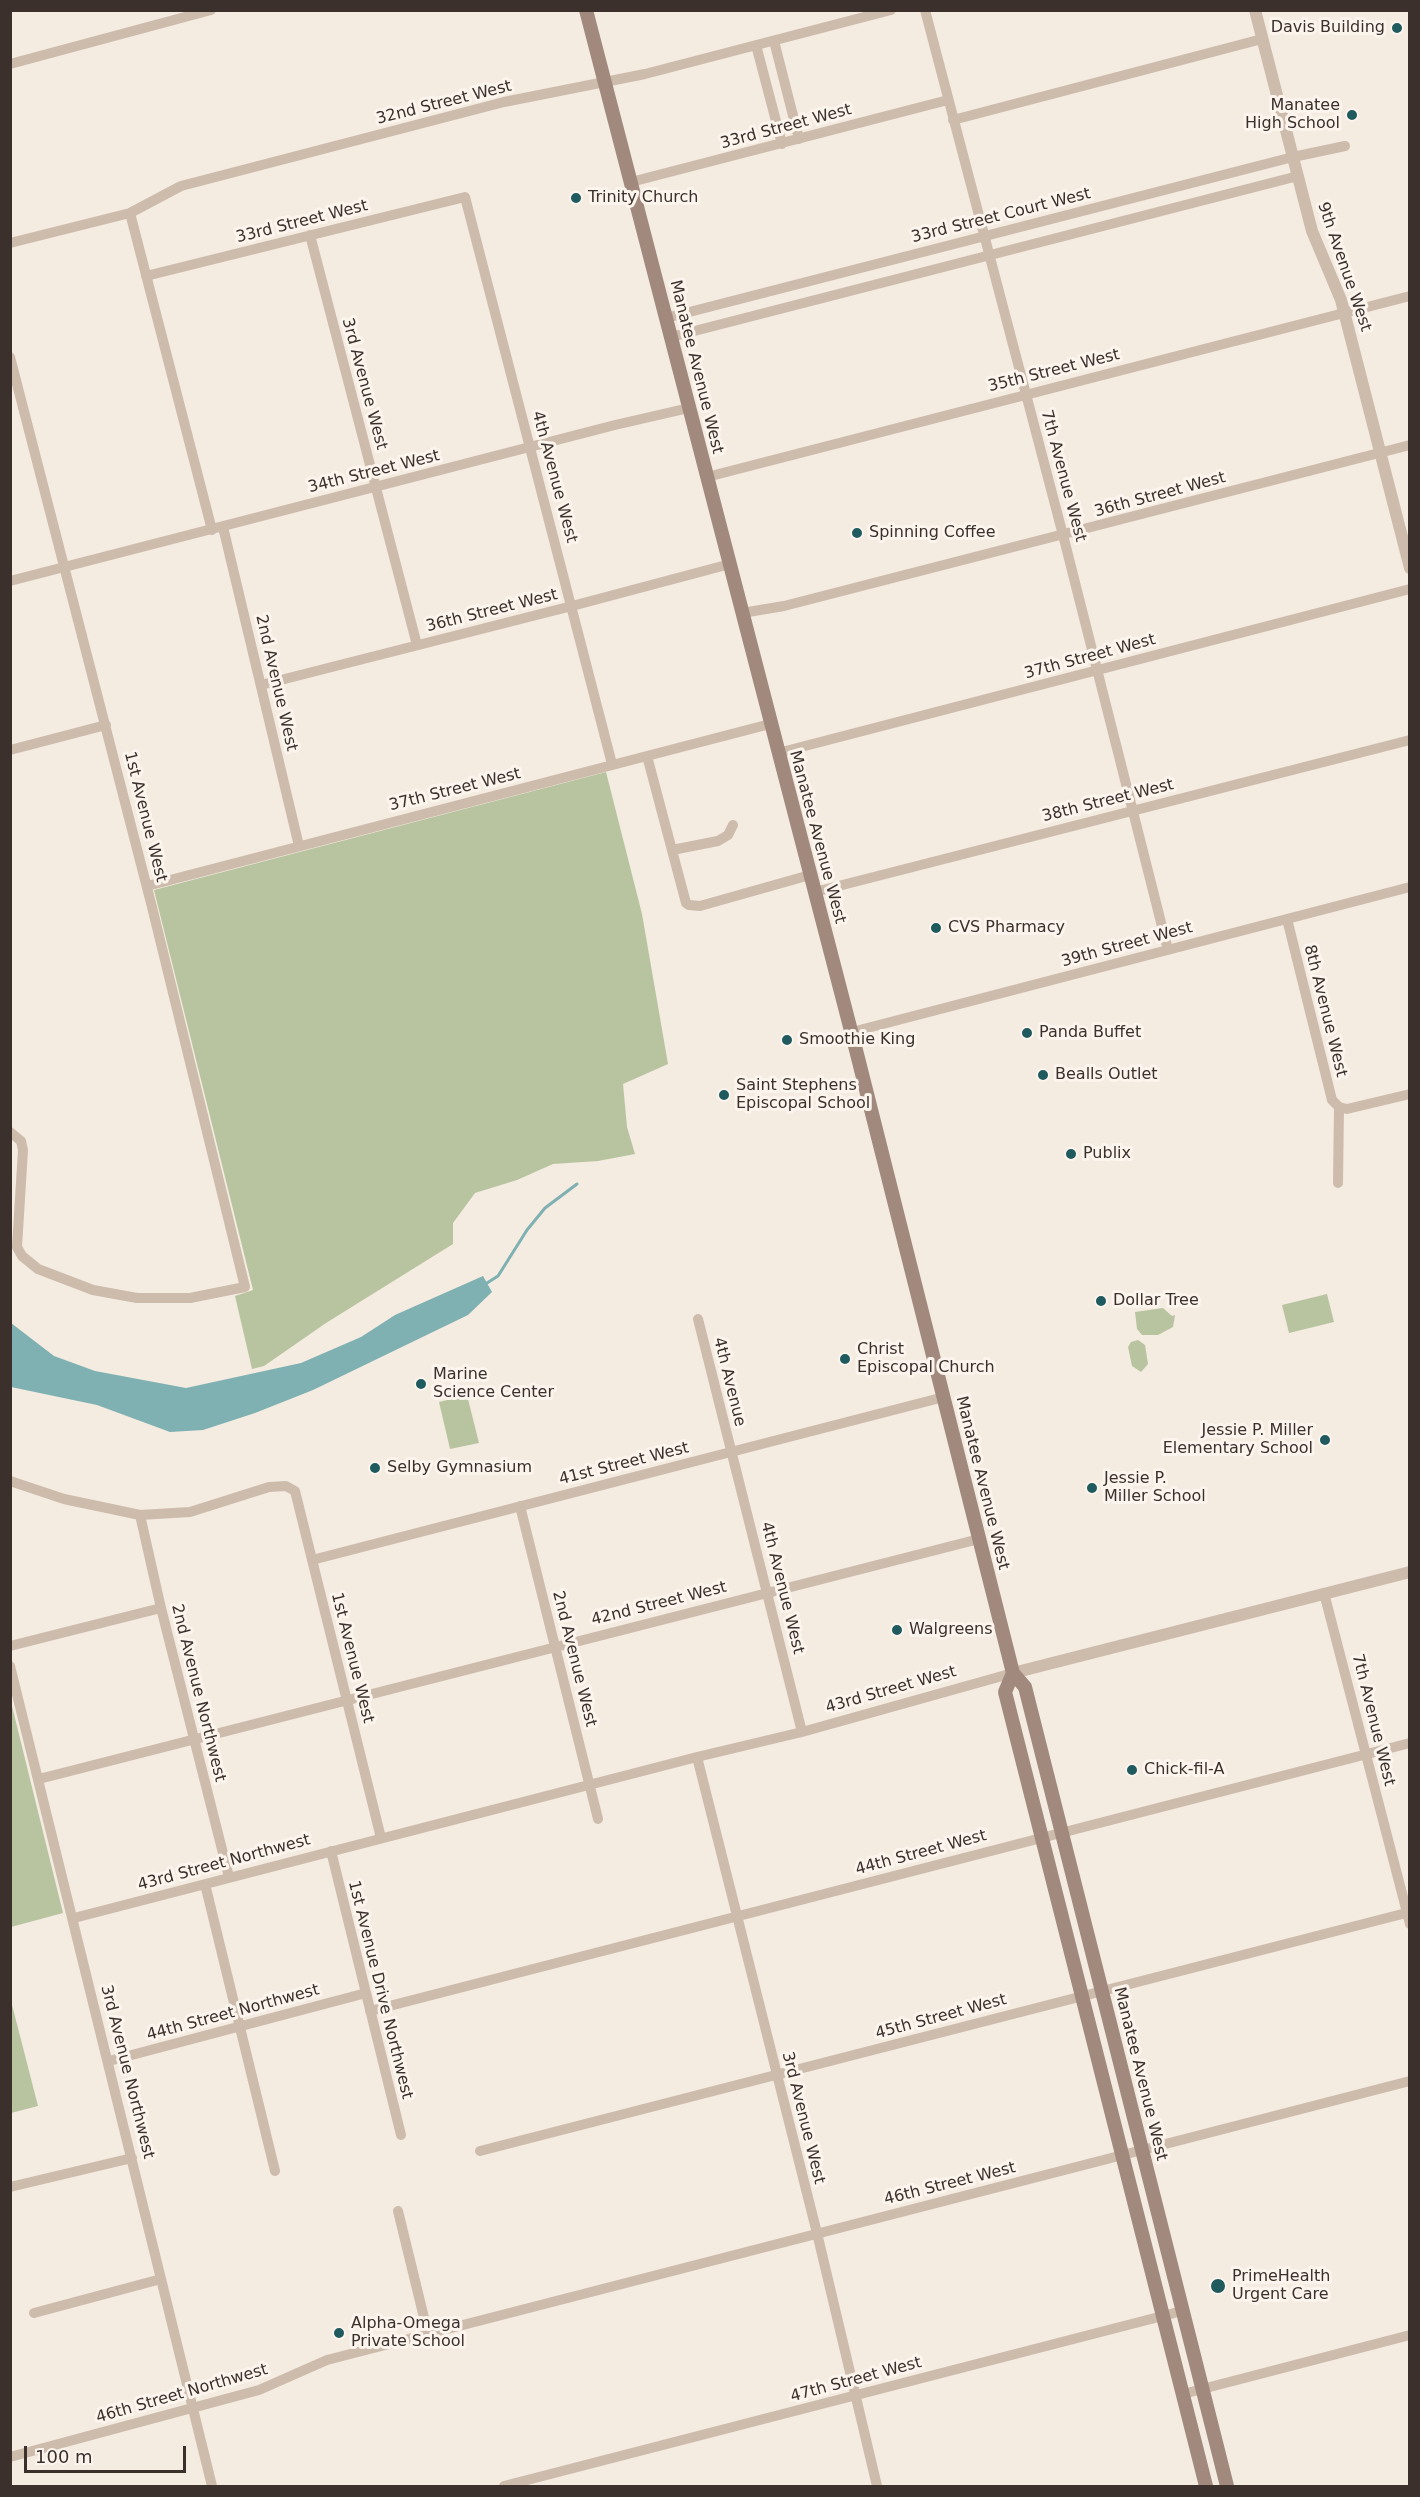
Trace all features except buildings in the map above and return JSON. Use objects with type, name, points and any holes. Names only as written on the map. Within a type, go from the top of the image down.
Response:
[{"type":"main road","name":"Manatee Avenue West","points":[[586,10],[852,1032],[1013,1673],[1025,1687],[1227,2487]]},
{"type":"main road","name":"Manatee Avenue West","points":[[1013,1673],[1005,1692],[1206,2487]]},
{"type":"street","points":[[10,64],[179,15],[212,10]]},
{"type":"street","name":"32nd Street West","points":[[10,243],[130,213],[182,186],[504,102],[645,74],[891,10]]},
{"type":"street","name":"7th Avenue West","points":[[925,10],[1098,670],[1168,950]]},
{"type":"street","name":"9th Avenue West","points":[[1255,10],[1311,231],[1336,287],[1344,313],[1410,568]]},
{"type":"street","points":[[953,120],[1262,39]]},
{"type":"street","points":[[774,40],[799,139]]},
{"type":"street","points":[[756,45],[782,144]]},
{"type":"street","name":"33rd Street West","points":[[631,182],[948,100]]},
{"type":"street","name":"33rd Street Court West","points":[[666,318],[1293,157],[1345,146]]},
{"type":"street","points":[[671,337],[1298,176]]},
{"type":"street","name":"33rd Street West","points":[[146,276],[465,197]]},
{"type":"street","name":"4th Avenue West","points":[[465,197],[612,765]]},
{"type":"street","name":"2nd Avenue West","points":[[130,213],[261,685],[299,846]]},
{"type":"street","name":"3rd Avenue West","points":[[310,235],[417,645]]},
{"type":"street","name":"35th Street West","points":[[707,477],[1026,393],[1410,296]]},
{"type":"street","name":"1st Avenue West","points":[[10,357],[147,886],[245,1287],[190,1298],[136,1298],[93,1290],[38,1269],[22,1257],[17,1246],[23,1150],[18,1137],[10,1132]]},
{"type":"street","name":"34th Street West","points":[[10,581],[689,408]]},
{"type":"street","name":"36th Street West","points":[[742,613],[784,606],[1410,445]]},
{"type":"street","name":"36th Street West","points":[[261,685],[729,564]]},
{"type":"street","name":"37th Street West","points":[[778,753],[1410,589]]},
{"type":"street","name":"37th Street West","points":[[147,886],[770,724]]},
{"type":"street","points":[[10,750],[106,725]]},
{"type":"street","name":"38th Street West","points":[[815,892],[1410,740]]},
{"type":"street","points":[[647,756],[686,903],[700,906],[810,875]]},
{"type":"street","points":[[672,850],[718,841],[728,835],[733,825]]},
{"type":"street","name":"39th Street West","points":[[852,1032],[1410,887]]},
{"type":"street","name":"8th Avenue West","points":[[1287,919],[1329,1092],[1332,1100],[1339,1107]]},
{"type":"street","points":[[1338,1183],[1339,1107],[1357,1108],[1410,1094]]},
{"type":"street","name":"4th Avenue","points":[[698,1319],[732,1452]]},
{"type":"street","name":"41st Street West","points":[[312,1560],[944,1397]]},
{"type":"street","name":"4th Avenue West","points":[[732,1452],[802,1732]]},
{"type":"street","points":[[10,1481],[64,1499],[140,1515]]},
{"type":"street","name":"1st Avenue West","points":[[140,1515],[190,1512],[268,1487],[281,1485],[295,1491],[381,1838]]},
{"type":"street","name":"2nd Avenue West","points":[[520,1506],[598,1819]]},
{"type":"street","name":"2nd Avenue Northwest","points":[[140,1515],[161,1608],[229,1877]]},
{"type":"street","name":"42nd Street West","points":[[39,1779],[979,1539]]},
{"type":"street","name":"43rd Street West","points":[[381,1838],[802,1732],[1013,1673],[1410,1572]]},
{"type":"street","name":"7th Avenue West","points":[[1324,1593],[1410,1924]]},
{"type":"street","points":[[10,1646],[161,1608]]},
{"type":"street","name":"3rd Avenue Northwest","points":[[10,1666],[74,1918],[212,2487]]},
{"type":"street","name":"44th Street West","points":[[370,2011],[1410,1743]]},
{"type":"street","name":"3rd Avenue West","points":[[697,1757],[817,2234],[877,2487]]},
{"type":"street","name":"43rd Street Northwest","points":[[74,1918],[381,1838]]},
{"type":"street","name":"1st Avenue Drive Northwest","points":[[331,1851],[400,2135]]},
{"type":"street","points":[[205,1884],[275,2171]]},
{"type":"street","name":"45th Street West","points":[[480,2151],[1408,1912]]},
{"type":"street","name":"44th Street Northwest","points":[[109,2061],[366,1993]]},
{"type":"street","name":"46th Street West","points":[[498,2316],[1410,2081]]},
{"type":"street","points":[[10,2187],[132,2158]]},
{"type":"street","points":[[399,2211],[428,2334]]},
{"type":"street","points":[[34,2313],[161,2279]]},
{"type":"street","name":"47th Street West","points":[[504,2487],[1182,2310]]},
{"type":"street","name":"46th Street Northwest","points":[[10,2457],[260,2390],[327,2360],[498,2316]]},
{"type":"street","points":[[1182,2394],[1410,2335]]},
{"type":"green space","points":[[606,772],[642,914],[668,1064],[623,1084],[627,1127],[635,1154],[598,1161],[553,1164],[517,1180],[475,1193],[453,1223],[453,1244],[326,1323],[264,1366],[252,1369],[235,1296],[253,1290],[154,890]]},
{"type":"green space","points":[[1327,1294],[1334,1322],[1289,1333],[1282,1305]]},
{"type":"green space","points":[[1163,1308],[1172,1316],[1175,1315],[1173,1327],[1158,1335],[1142,1335],[1137,1329],[1135,1312]]},
{"type":"green space","points":[[1138,1340],[1145,1345],[1148,1364],[1141,1372],[1132,1366],[1128,1347],[1131,1342]]},
{"type":"green space","points":[[467,1395],[479,1443],[450,1449],[439,1402]]},
{"type":"green space","points":[[11,1702],[63,1913],[10,1927]]},
{"type":"green space","points":[[10,1997],[38,2106],[11,2113],[10,2113]]},
{"type":"water","points":[[483,1276],[492,1292],[468,1315],[313,1390],[203,1430],[170,1432],[97,1405],[11,1387],[11,1323],[54,1356],[95,1371],[186,1388],[301,1363],[361,1337],[395,1315]]},
{"type":"waterway","points":[[487,1283],[498,1276],[527,1230],[545,1208],[577,1184]]},
{"type":"place","name":"Davis Building","points":[[1397,28]]},
{"type":"place","name":"Manatee High School","points":[[1352,115]]},
{"type":"place","name":"Trinity Church","points":[[576,198]]},
{"type":"place","name":"Spinning Coffee","points":[[857,533]]},
{"type":"place","name":"CVS Pharmacy","points":[[936,928]]},
{"type":"place","name":"Panda Buffet","points":[[1027,1033]]},
{"type":"place","name":"Smoothie King","points":[[787,1040]]},
{"type":"place","name":"Bealls Outlet","points":[[1043,1075]]},
{"type":"place","name":"Saint Stephens Episcopal School","points":[[724,1095]]},
{"type":"place","name":"Publix","points":[[1071,1154]]},
{"type":"place","name":"Dollar Tree","points":[[1101,1301]]},
{"type":"place","name":"Christ Episcopal Church","points":[[845,1359]]},
{"type":"place","name":"Marine Science Center","points":[[421,1384]]},
{"type":"place","name":"Jessie P. Miller Elementary School","points":[[1325,1440]]},
{"type":"place","name":"Selby Gymnasium","points":[[375,1468]]},
{"type":"place","name":"Jessie P. Miller School","points":[[1092,1488]]},
{"type":"place","name":"Walgreens","points":[[897,1630]]},
{"type":"place","name":"Chick-fil-A","points":[[1132,1770]]},
{"type":"place","name":"PrimeHealth Urgent Care","points":[[1218,2286]]},
{"type":"place","name":"Alpha-Omega Private School","points":[[339,2333]]}]
